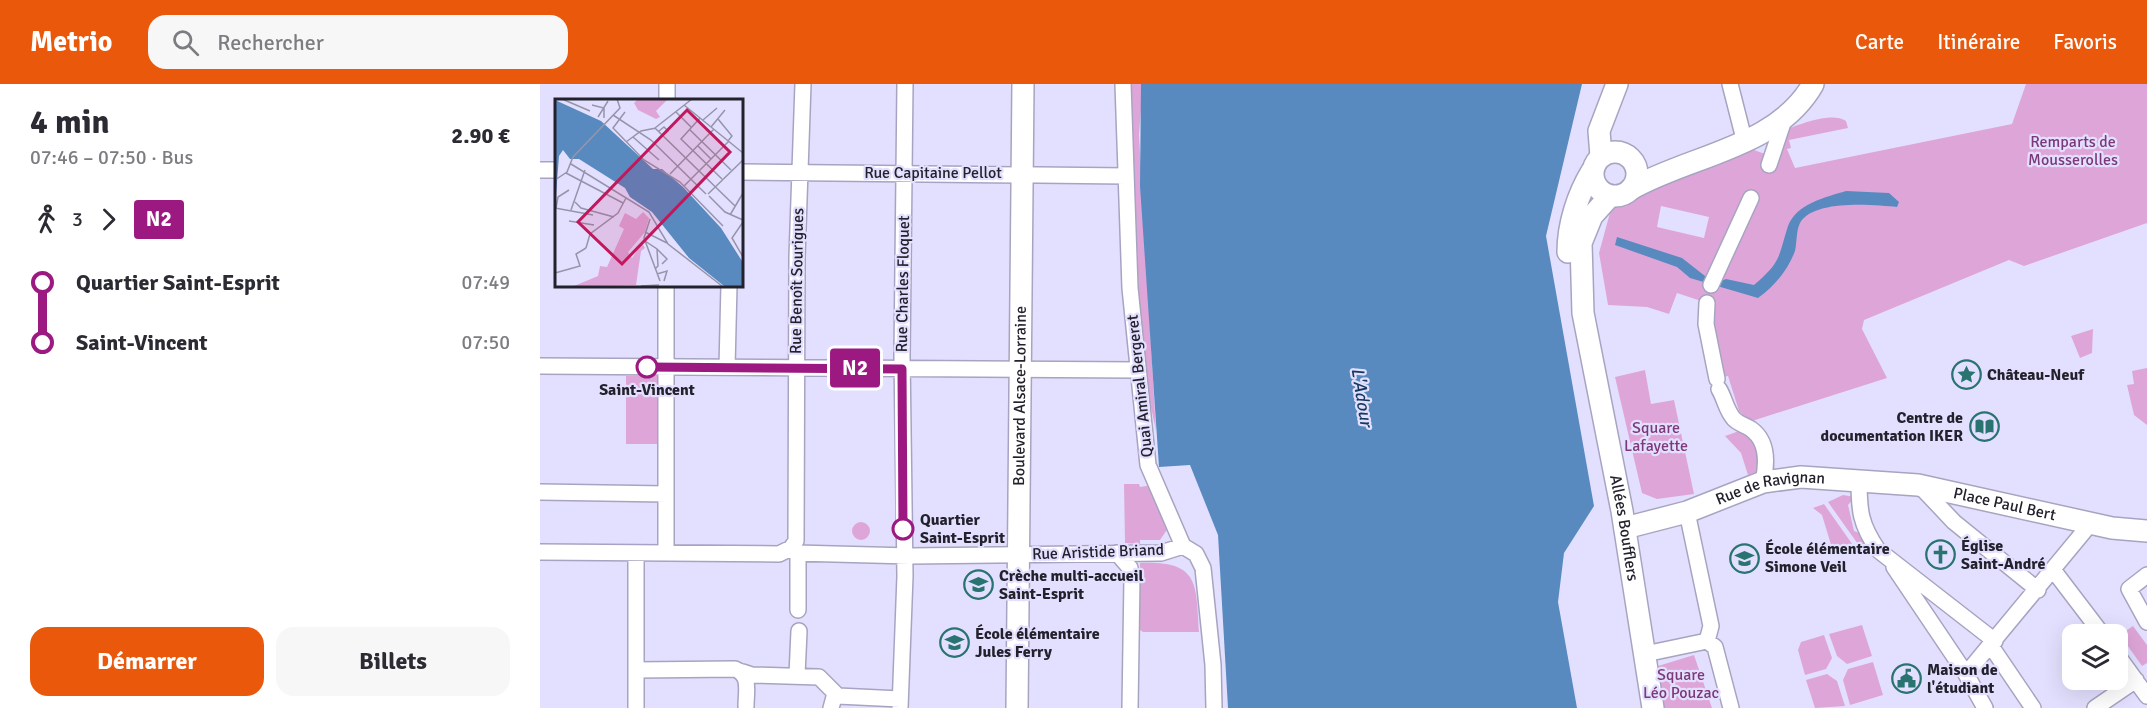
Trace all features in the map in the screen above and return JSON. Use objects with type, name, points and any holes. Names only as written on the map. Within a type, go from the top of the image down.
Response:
[{"type":"main road","name":"Boulevard Alsace-Lorraine","points":[[1017,708],[1023,84]]},
{"type":"main road","points":[[1614,93],[1611,117],[1612,160],[1595,184],[1604,194],[1620,193],[1655,175],[1784,120],[1796,109],[1813,84]]},
{"type":"main road","points":[[1612,160],[1655,175]]},
{"type":"main road","points":[[1612,160],[1637,174],[1620,193]]},
{"type":"main road","name":"Allées Boufflers","points":[[1583,313],[1576,304],[1568,241],[1578,200],[1612,160]]},
{"type":"main road","name":"Allées Boufflers","points":[[1620,193],[1592,216],[1581,243],[1583,313],[1625,528],[1653,708]]},
{"type":"main road","name":"Rue de Ravignan","points":[[1625,528],[1687,512],[1763,482],[1801,477],[1918,485]]},
{"type":"main road","name":"Place Paul Bert","points":[[1918,485],[2091,523],[2147,531]]},
{"type":"street","name":"Rue Benoît Sourigues","points":[[798,610],[795,552],[798,532],[796,368],[799,172],[802,158],[803,84]]},
{"type":"street","name":"Rue Charles Floquet","points":[[900,703],[905,555],[902,369],[905,84]]},
{"type":"street","name":"Quai Amiral Bergeret","points":[[1123,84],[1130,288],[1148,465],[1183,546],[1196,554],[1203,568],[1213,665],[1214,708]]},
{"type":"street","points":[[1730,84],[1744,139]]},
{"type":"street","points":[[1769,165],[1784,120]]},
{"type":"street","name":"Rue Capitaine Pellot","points":[[742,172],[1126,176]]},
{"type":"street","points":[[1712,281],[1751,198]]},
{"type":"street","points":[[666,286],[666,552]]},
{"type":"street","points":[[727,368],[729,286]]},
{"type":"street","points":[[1707,303],[1706,324],[1718,384],[1726,408],[1735,419],[1755,433],[1760,440],[1767,462],[1763,482]]},
{"type":"street","points":[[540,366],[1137,370]]},
{"type":"street","points":[[1859,480],[1860,513],[1865,531],[1886,555],[1966,674],[1985,708]]},
{"type":"street","points":[[1918,485],[1954,522],[2038,590]]},
{"type":"street","points":[[540,492],[666,494]]},
{"type":"street","points":[[1687,512],[1711,626],[1707,641]]},
{"type":"street","points":[[1966,674],[2054,571],[2091,523]]},
{"type":"street","name":"Rue Aristide Briand","points":[[795,552],[905,555],[1161,553],[1183,546]]},
{"type":"street","points":[[540,552],[779,554],[795,552]]},
{"type":"street","points":[[636,553],[636,708]]},
{"type":"street","points":[[1117,553],[1130,568],[1132,578],[1130,708]]},
{"type":"street","points":[[1886,555],[1993,643],[2033,708]]},
{"type":"street","points":[[2054,571],[2094,624]]},
{"type":"street","points":[[2147,576],[2129,589],[2147,622]]},
{"type":"street","points":[[797,675],[799,630]]},
{"type":"street","points":[[1645,654],[1707,641],[1715,647],[1731,708]]},
{"type":"street","points":[[636,670],[735,669],[752,675],[819,677],[835,702],[900,703]]},
{"type":"street","points":[[2128,669],[2147,696]]},
{"type":"street","points":[[743,672],[746,677],[746,706]]},
{"type":"street","points":[[2094,708],[2136,680]]},
{"type":"green space","points":[[1131,84],[1143,84],[1139,135],[1156,431],[1147,388],[1140,328]]},
{"type":"green space","name":"Remparts de Mousserolles","points":[[2026,84],[2147,84],[2147,223],[2024,266],[2009,260],[1864,320],[1862,329],[1887,378],[1749,422],[1739,411],[1728,376],[1718,378],[1710,304],[1677,293],[1669,314],[1647,307],[1608,305],[1599,253],[1611,209],[1616,205],[1746,147],[1773,157],[1783,131],[1814,120],[1840,118],[1846,121],[1848,128],[1789,140],[1791,148],[1787,149],[1795,168],[2012,124]],"holes":[[[1661,206],[1709,217],[1704,238],[1657,227]]]},
{"type":"green space","points":[[2093,329],[2092,353],[2080,358],[2071,336]]},
{"type":"green space","points":[[2147,368],[2147,425],[2134,415],[2127,385],[2134,384],[2132,371]]},
{"type":"green space","name":"Square Lafayette","points":[[1645,370],[1651,404],[1674,400],[1694,494],[1657,499],[1642,493],[1615,377]]},
{"type":"green space","points":[[626,376],[657,376],[657,444],[626,444]]},
{"type":"green space","points":[[1742,430],[1759,445],[1761,470],[1748,475],[1741,453],[1725,436]]},
{"type":"green space","points":[[1124,484],[1139,484],[1140,487],[1152,485],[1171,524],[1160,540],[1140,540],[1140,544],[1125,543]]},
{"type":"green space","points":[[1843,495],[1855,497],[1848,505],[1854,531],[1862,534],[1871,547],[1860,547],[1828,502]]},
{"type":"green space","points":[[1824,504],[1855,548],[1832,548],[1822,515],[1813,508]]},
{"type":"green space","points":[[857,522],[865,522],[870,527],[868,538],[857,540],[852,535],[852,527]]},
{"type":"green space","points":[[1140,563],[1174,566],[1184,571],[1190,578],[1197,600],[1199,632],[1143,632],[1140,630]]},
{"type":"green space","points":[[1862,625],[1872,656],[1847,664],[1837,656],[1829,634]]},
{"type":"green space","points":[[2133,626],[2147,645],[2147,663],[2142,666],[2128,646],[2128,629]]},
{"type":"green space","points":[[1824,635],[1832,658],[1826,669],[1805,675],[1798,650],[1801,642]]},
{"type":"green space","name":"Square Léo Pouzac","points":[[1694,655],[1712,708],[1663,708],[1656,671],[1658,666]]},
{"type":"green space","points":[[1873,662],[1883,695],[1850,705],[1843,680],[1848,669]]},
{"type":"green space","points":[[1827,674],[1837,681],[1845,706],[1815,708],[1806,680]]},
{"type":"water","name":"L'Adour","points":[[1141,84],[1582,84],[1546,236],[1594,506],[1564,553],[1558,602],[1577,708],[1228,708],[1218,535],[1190,465],[1159,467],[1140,186]]},
{"type":"water","points":[[1846,191],[1889,193],[1899,202],[1897,207],[1845,205],[1818,210],[1807,215],[1800,223],[1795,251],[1789,265],[1770,289],[1758,298],[1690,278],[1677,267],[1615,245],[1617,237],[1682,258],[1705,276],[1721,281],[1726,279],[1754,285],[1774,265],[1792,218],[1812,203]]},
{"type":"bus line","name":"N2","points":[[647,367],[902,369],[903,529]]},
{"type":"place","name":"Saint-Vincent","points":[[647,367]]},
{"type":"place","name":"Château-Neuf","points":[[1966,375]]},
{"type":"place","name":"Centre de documentation IKER","points":[[1984,427]]},
{"type":"place","name":"Quartier Saint-Esprit","points":[[903,529]]},
{"type":"place","name":"Église Saint-André","points":[[1940,555]]},
{"type":"place","name":"École élémentaire Simone Veil","points":[[1744,558]]},
{"type":"place","name":"Crèche multi-accueil Saint-Esprit","points":[[978,585]]},
{"type":"place","name":"École élémentaire Jules Ferry","points":[[954,643]]},
{"type":"place","name":"Maison de l'étudiant","points":[[1906,679]]}]
